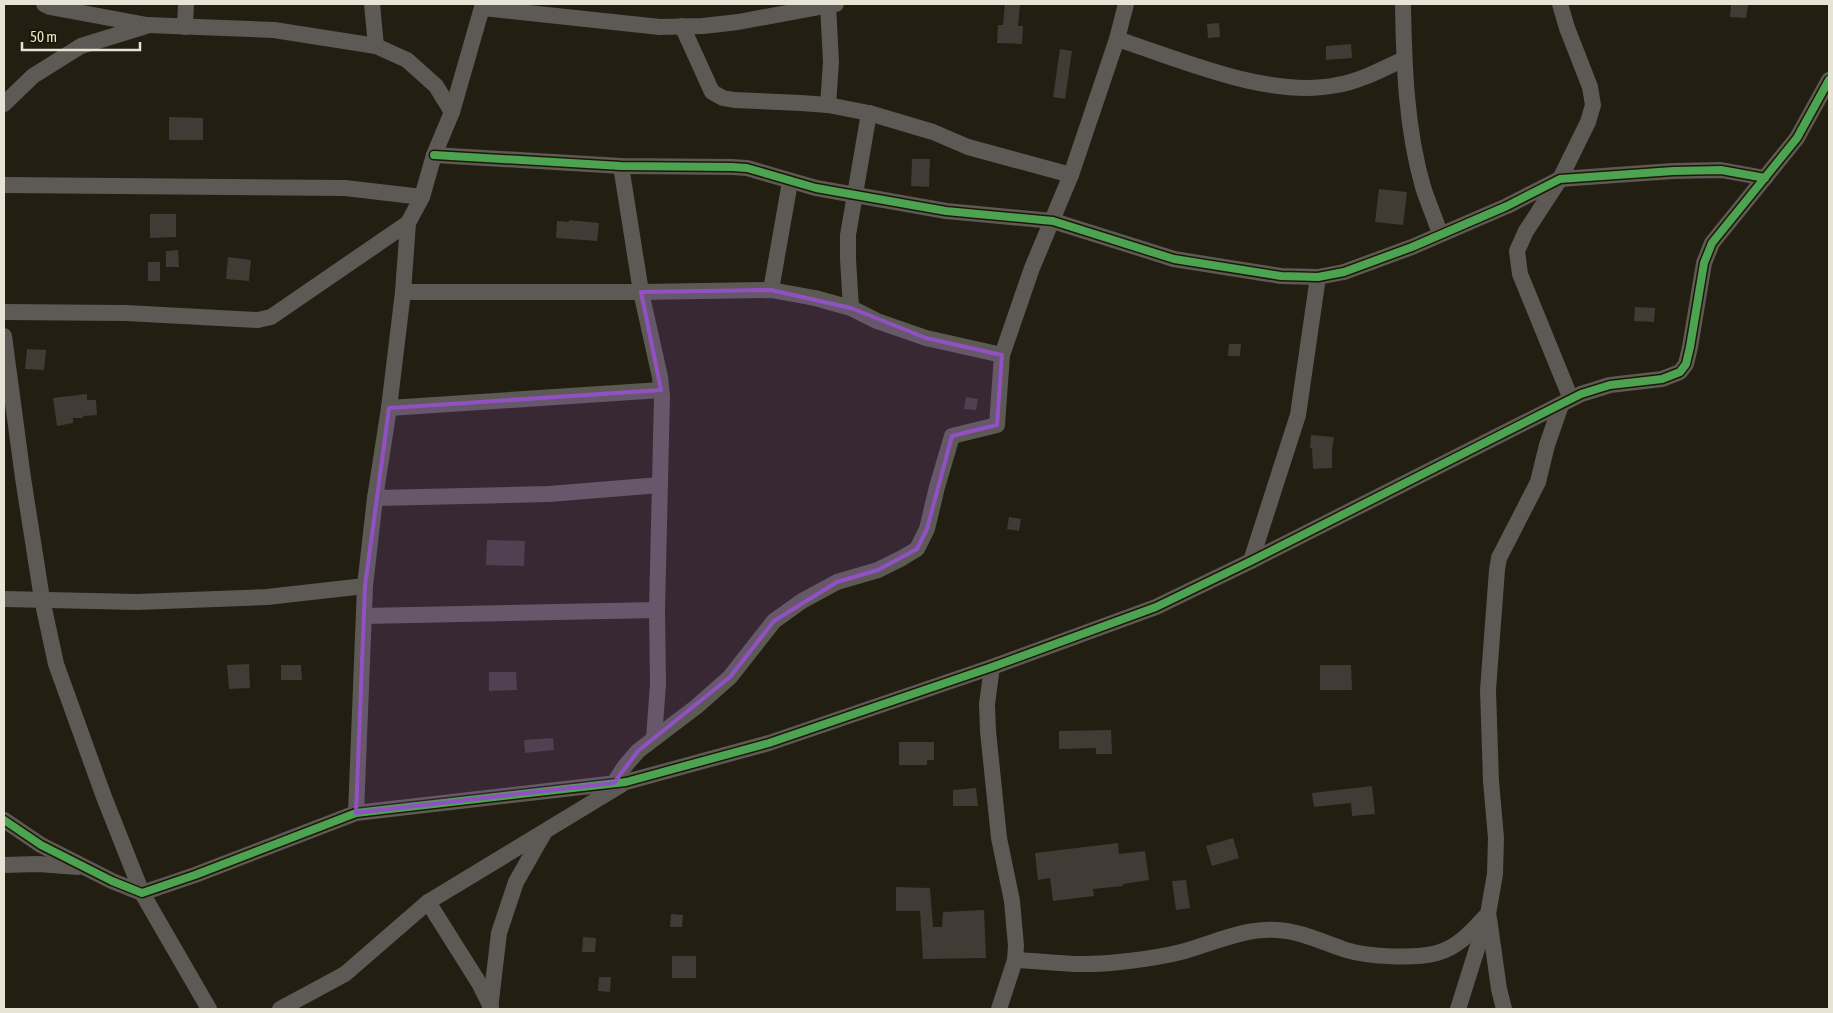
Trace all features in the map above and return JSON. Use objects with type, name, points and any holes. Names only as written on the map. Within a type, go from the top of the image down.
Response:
[{"type":"street","points":[[44,4],[147,25],[274,30],[376,46],[407,60],[436,86],[452,112]]},
{"type":"street","points":[[185,27],[186,4]]},
{"type":"street","points":[[372,4],[376,46]]},
{"type":"street","points":[[356,813],[365,586],[403,292],[408,223],[422,197],[434,155],[452,112],[483,6],[660,27],[738,22],[832,4],[828,106]]},
{"type":"street","points":[[280,1009],[344,974],[428,902],[546,831],[620,783],[624,766],[638,751],[696,707],[730,677],[774,620],[802,601],[836,582],[878,570],[917,549],[927,529],[952,436],[997,425],[1002,355],[1032,268],[1071,175],[1117,39],[1126,4]]},
{"type":"street","points":[[1404,4],[1404,58],[1411,134],[1423,187],[1440,234]]},
{"type":"street","points":[[1458,1009],[1488,914],[1495,874],[1496,838],[1491,782],[1488,690],[1499,558],[1538,482],[1546,445],[1566,402],[1520,274],[1517,251],[1526,230],[1560,179],[1588,122],[1593,105],[1590,87],[1567,28],[1560,4]]},
{"type":"street","points":[[4,104],[33,76],[81,46],[147,25]]},
{"type":"street","points":[[682,26],[712,92],[723,98],[800,103],[869,113],[933,132],[968,147],[1071,175]]},
{"type":"street","points":[[1117,39],[1249,82],[1308,88],[1337,86],[1364,78],[1404,58]]},
{"type":"street","points":[[4,820],[40,845],[112,881],[142,893],[195,875],[356,813],[620,783],[769,743],[992,667],[1156,607],[1581,394],[1610,385],[1662,379],[1680,372],[1686,364],[1704,262],[1712,243],[1798,138],[1829,80]]},
{"type":"street","points":[[851,308],[848,234],[869,113]]},
{"type":"street","points":[[434,155],[621,166],[732,166],[747,168],[790,182],[946,211],[1053,221],[1174,259],[1281,276],[1318,277],[1353,268],[1412,247],[1507,206],[1560,179],[1673,171],[1720,170],[1765,178]]},
{"type":"street","points":[[621,166],[641,292],[661,390],[657,610],[658,684],[654,738]]},
{"type":"street","points":[[771,290],[790,182]]},
{"type":"street","points":[[4,185],[345,188],[422,197]]},
{"type":"street","points":[[4,312],[126,313],[258,320],[280,312],[408,223]]},
{"type":"street","points":[[1251,561],[1298,415],[1318,277]]},
{"type":"street","points":[[403,292],[771,290],[815,298],[851,308],[877,321],[926,338],[1002,355]]},
{"type":"street","points":[[4,336],[23,478],[42,599],[56,664],[104,797],[142,893],[209,1009]]},
{"type":"street","points":[[389,408],[661,390]]},
{"type":"street","points":[[375,498],[549,494],[660,485]]},
{"type":"street","points":[[4,599],[137,602],[267,597],[365,586]]},
{"type":"street","points":[[364,616],[657,610]]},
{"type":"street","points":[[992,667],[987,704],[988,730],[1000,838],[1012,901],[1016,946],[1015,960],[999,1009]]},
{"type":"street","points":[[491,1008],[499,933],[516,882],[546,831]]},
{"type":"street","points":[[4,865],[38,864],[85,867]]},
{"type":"street","points":[[428,902],[479,983],[491,1008]]},
{"type":"street","points":[[1015,960],[1077,964],[1122,961],[1181,952],[1238,933],[1278,930],[1349,951],[1393,957],[1414,956],[1437,953],[1456,945],[1488,914]]},
{"type":"street","points":[[1488,914],[1499,989],[1504,1009]]},
{"type":"highlighted area","points":[[771,290],[851,308],[926,338],[1002,355],[997,425],[952,436],[927,529],[917,549],[878,570],[837,582],[774,621],[730,677],[638,751],[614,783],[356,813],[365,586],[389,408],[661,390],[641,292]]},
{"type":"building","points":[[1005,4],[1020,4],[1018,26],[1023,26],[1022,44],[997,43],[998,25],[1003,25]]},
{"type":"building","points":[[1731,4],[1748,5],[1746,18],[1730,17]]},
{"type":"building","points":[[1219,23],[1220,37],[1208,38],[1207,24]]},
{"type":"building","points":[[1351,44],[1352,58],[1326,60],[1326,46]]},
{"type":"building","points":[[1060,49],[1072,51],[1065,99],[1053,97]]},
{"type":"building","points":[[169,117],[203,118],[203,140],[169,140]]},
{"type":"building","points":[[912,159],[930,159],[929,187],[911,186]]},
{"type":"building","points":[[1379,189],[1407,192],[1403,225],[1375,222]]},
{"type":"building","points":[[150,214],[176,214],[176,237],[150,238]]},
{"type":"building","points":[[569,220],[599,223],[597,241],[556,238],[557,221],[569,222]]},
{"type":"building","points":[[178,250],[179,267],[166,267],[166,251]]},
{"type":"building","points":[[228,257],[251,260],[249,281],[226,279]]},
{"type":"building","points":[[148,262],[160,262],[160,281],[148,281]]},
{"type":"building","points":[[1635,307],[1655,308],[1654,322],[1634,321]]},
{"type":"building","points":[[1229,344],[1241,344],[1240,356],[1228,356]]},
{"type":"building","points":[[27,349],[46,350],[44,370],[25,369]]},
{"type":"building","points":[[87,394],[87,400],[96,400],[97,415],[73,418],[73,423],[57,426],[53,398]]},
{"type":"building","points":[[966,397],[978,399],[976,410],[964,409]]},
{"type":"building","points":[[1311,435],[1334,437],[1332,468],[1313,469],[1312,448],[1310,448]]},
{"type":"building","points":[[1009,517],[1021,519],[1019,531],[1007,529]]},
{"type":"building","points":[[487,540],[525,541],[524,566],[486,565]]},
{"type":"building","points":[[249,664],[250,688],[229,689],[227,665]]},
{"type":"building","points":[[281,665],[301,665],[302,680],[281,680]]},
{"type":"building","points":[[1320,665],[1351,665],[1352,690],[1320,690]]},
{"type":"building","points":[[489,672],[516,672],[517,690],[489,691]]},
{"type":"building","points":[[1111,730],[1112,754],[1096,754],[1096,748],[1059,749],[1059,731]]},
{"type":"building","points":[[553,738],[554,750],[525,753],[524,740]]},
{"type":"building","points":[[899,742],[934,742],[934,760],[927,760],[927,765],[899,765]]},
{"type":"building","points":[[1372,786],[1375,814],[1352,816],[1351,803],[1314,807],[1312,793]]},
{"type":"building","points":[[976,788],[978,806],[953,806],[953,790]]},
{"type":"building","points":[[1233,838],[1239,858],[1212,866],[1206,846]]},
{"type":"building","points":[[1118,843],[1119,854],[1145,851],[1149,880],[1123,884],[1123,886],[1093,889],[1094,896],[1053,901],[1050,878],[1038,880],[1035,853]]},
{"type":"building","points":[[1186,880],[1190,908],[1176,910],[1172,881]]},
{"type":"building","points":[[896,887],[930,888],[933,927],[942,927],[943,912],[984,910],[986,958],[923,959],[920,911],[896,911]]},
{"type":"building","points":[[671,914],[683,915],[682,927],[670,927]]},
{"type":"building","points":[[583,937],[596,938],[595,952],[582,952]]},
{"type":"building","points":[[672,956],[696,956],[696,978],[672,978]]},
{"type":"building","points":[[599,977],[611,977],[610,992],[598,991]]},
{"type":"cycle path","points":[[4,820],[41,845],[112,881],[142,893],[195,875],[356,813],[626,782],[769,743],[992,667],[1156,607],[1581,394],[1610,385],[1662,379],[1680,372],[1686,364],[1704,263],[1712,243],[1797,138],[1829,80]]},
{"type":"cycle path","points":[[434,155],[621,166],[747,168],[816,188],[946,211],[1053,221],[1174,259],[1281,276],[1318,277],[1344,272],[1412,247],[1507,206],[1560,179],[1673,171],[1721,170],[1765,178]]}]
